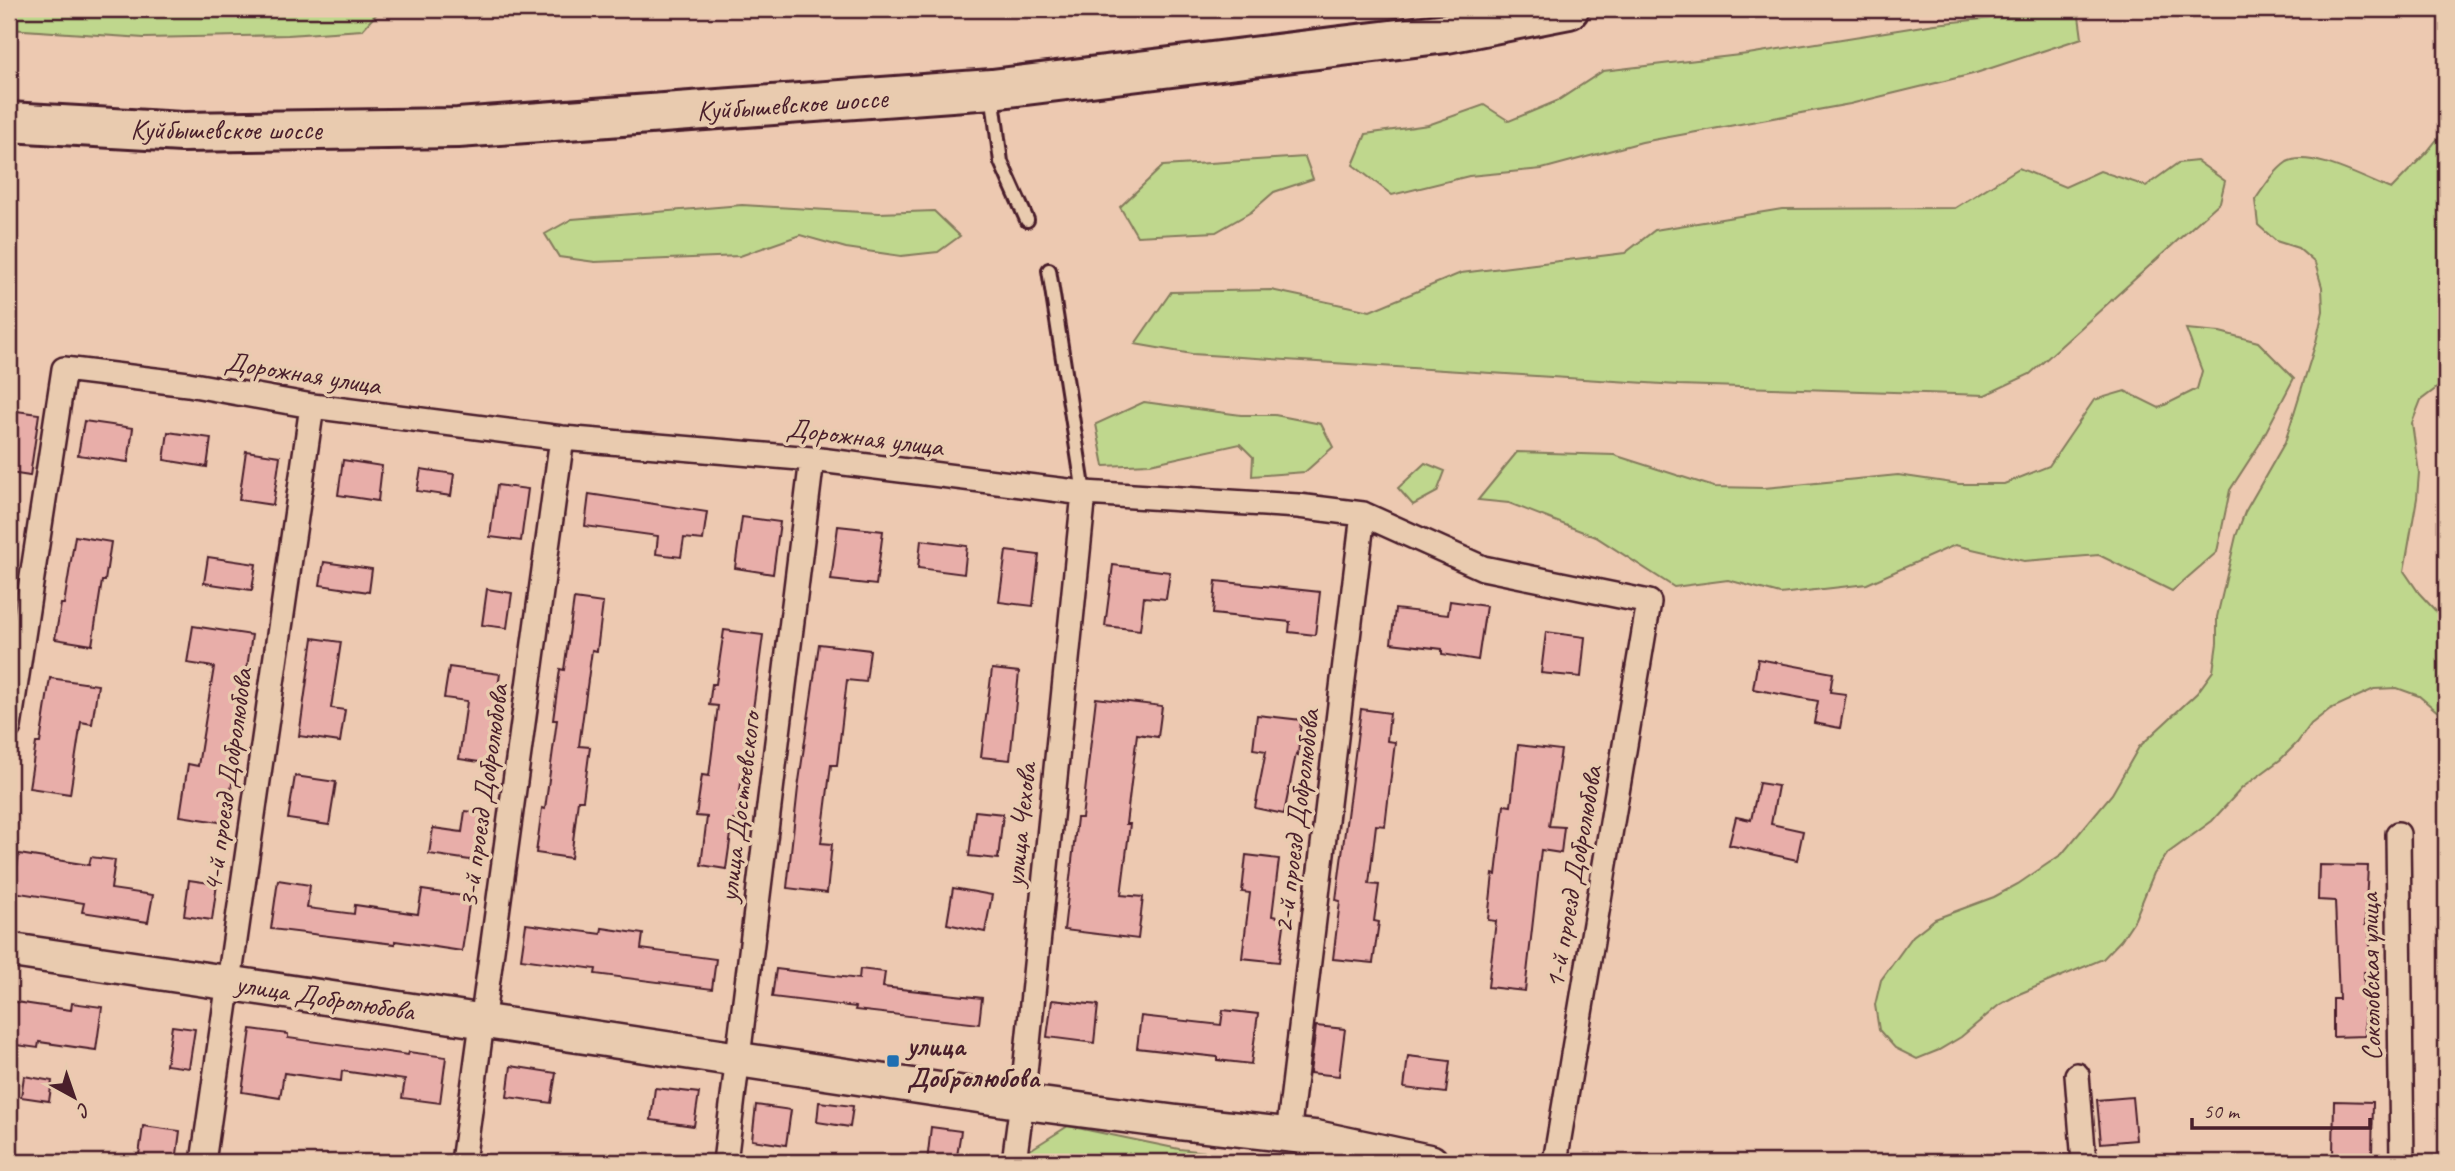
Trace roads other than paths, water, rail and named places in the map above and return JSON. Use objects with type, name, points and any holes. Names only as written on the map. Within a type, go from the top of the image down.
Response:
[{"type":"highway","name":"Куйбышевское шоссе","points":[[9,122],[182,132],[458,128],[992,89],[1447,33],[1569,9]]},
{"type":"street","name":"Дорожная улица","points":[[9,727],[64,369],[188,384],[312,406],[562,439],[812,459],[1083,494],[1298,506],[1363,514],[1483,568],[1649,602]]},
{"type":"street","name":"4-й проезд Добролюбова","points":[[203,1162],[312,406]]},
{"type":"street","name":"3-й проезд Добролюбова","points":[[463,1162],[562,439]]},
{"type":"street","name":"улица Достоевского","points":[[725,1162],[812,459]]},
{"type":"street","name":"улица Чехова","points":[[1014,1162],[1083,494]]},
{"type":"street","name":"2-й проезд Добролюбова","points":[[1288,1135],[1363,514]]},
{"type":"street","name":"1-й проезд Добролюбова","points":[[1555,1162],[1649,602]]},
{"type":"street","name":"Соколовская улица","points":[[2398,834],[2402,1162]]},
{"type":"street","name":"улица Добролюбова","points":[[9,950],[1022,1102],[1318,1138],[1431,1162]]},
{"type":"street","points":[[2077,1074],[2084,1162]]},
{"type":"lane","points":[[992,89],[1001,162],[1027,220]]},
{"type":"lane","points":[[1049,270],[1083,494]]},
{"type":"place","name":"улица Добролюбова","points":[[893,1061]]}]
